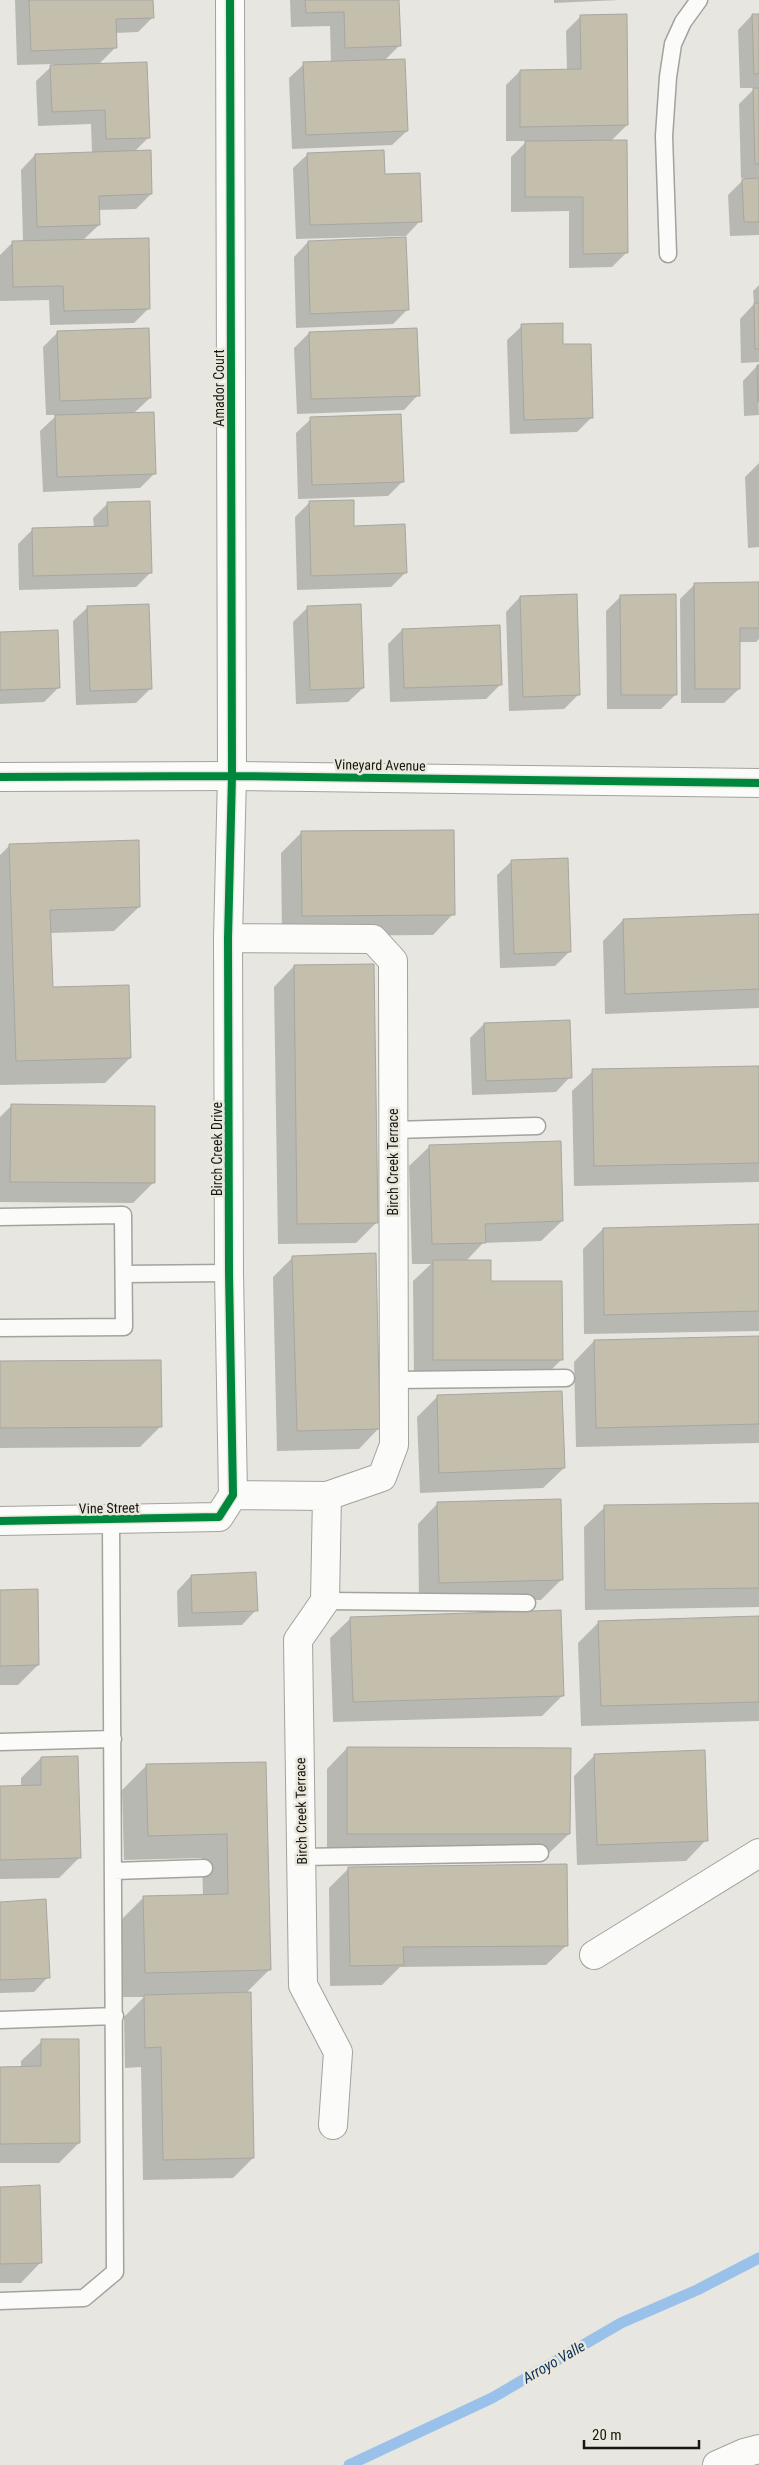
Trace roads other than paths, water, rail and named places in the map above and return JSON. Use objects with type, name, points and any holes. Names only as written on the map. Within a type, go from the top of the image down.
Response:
[{"type":"street","name":"Amador Court","points":[[230,0],[232,776]]},
{"type":"street","name":"Vineyard Avenue","points":[[0,777],[232,776],[759,782]]},
{"type":"street","name":"Birch Creek Drive","points":[[226,1506],[230,1273],[228,938],[232,776]]},
{"type":"street","name":"Birch Creek Terrace","points":[[226,1506],[327,1496],[382,1477],[394,1445],[393,961],[373,939],[228,938]]},
{"type":"street","points":[[325,1602],[327,1496]]},
{"type":"street","name":"Vine Street","points":[[0,1521],[111,1521],[226,1506]]},
{"type":"street","name":"Birch Creek Terrace","points":[[325,1602],[298,1640],[303,1985],[338,2052],[334,2125]]},
{"type":"street","points":[[594,1955],[759,1853]]},
{"type":"street","points":[[717,2465],[744,2453],[759,2449]]},
{"type":"lane","points":[[668,254],[664,136],[668,77],[673,44],[683,22],[699,0]]},
{"type":"lane","points":[[393,1130],[537,1126]]},
{"type":"lane","points":[[0,1217],[123,1215],[124,1274],[124,1327],[0,1328]]},
{"type":"lane","points":[[124,1274],[230,1273]]},
{"type":"lane","points":[[394,1380],[566,1378]]},
{"type":"lane","points":[[0,2301],[84,2298],[115,2272],[111,1521]]},
{"type":"lane","points":[[325,1602],[527,1603]]},
{"type":"lane","points":[[0,1742],[113,1739]]},
{"type":"lane","points":[[301,1857],[540,1853]]},
{"type":"lane","points":[[114,1871],[204,1868]]},
{"type":"lane","points":[[0,2020],[114,2016]]},
{"type":"waterway","name":"Arroyo Valle","points":[[349,2465],[492,2398],[621,2323],[697,2290],[759,2258]]}]
